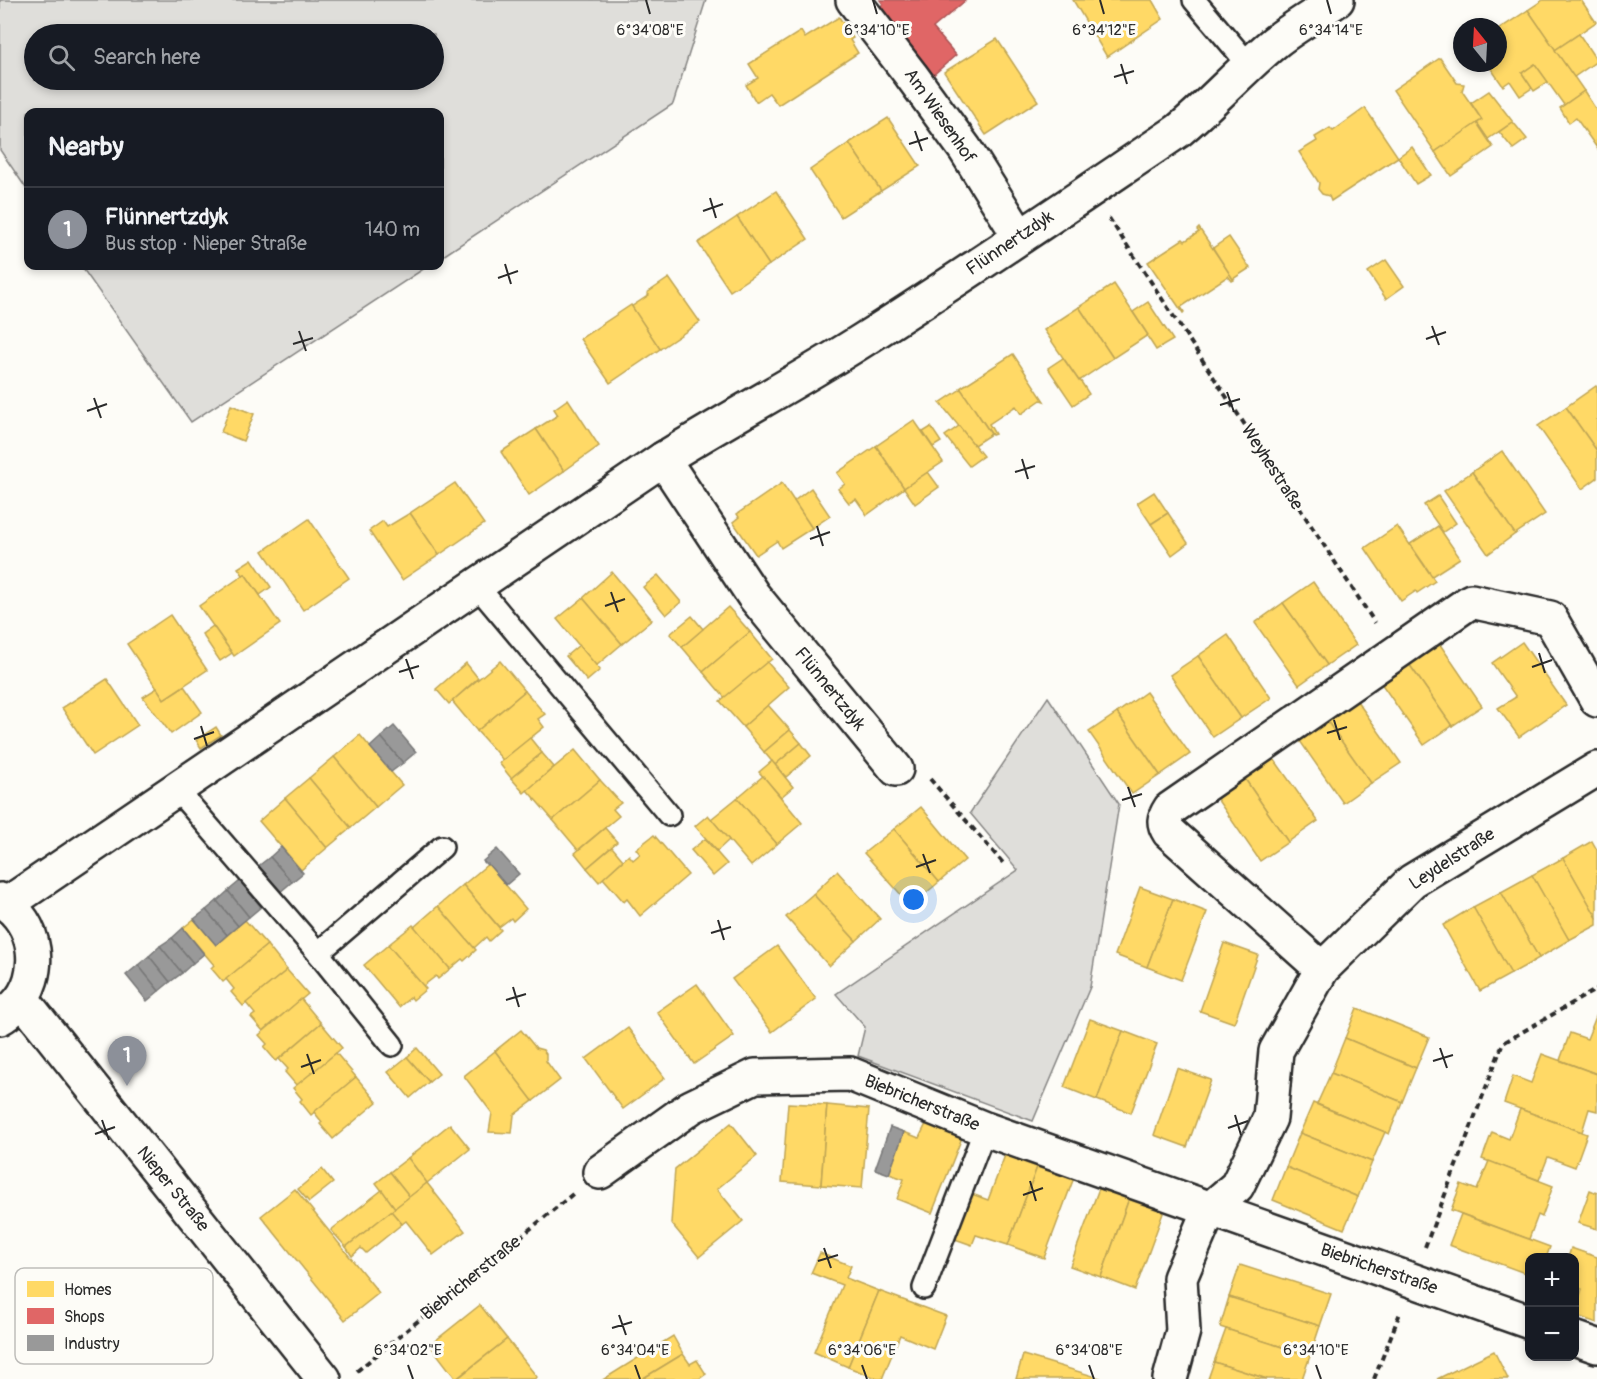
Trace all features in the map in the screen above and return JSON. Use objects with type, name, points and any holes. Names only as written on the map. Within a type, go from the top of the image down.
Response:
[{"type":"street","name":"Am Wiesenhof","points":[[853,0],[912,75],[965,149],[1020,237]]},
{"type":"street","name":"Flünnertzdyk","points":[[4,902],[177,790],[663,459],[826,363],[1178,131],[1201,112],[1231,80],[1277,41],[1337,0]]},
{"type":"street","name":"Flünnertzdyk","points":[[663,459],[753,596],[896,769]]},
{"type":"street","points":[[1322,969],[1169,832],[1164,819],[1170,809],[1471,602],[1550,618],[1597,700]]},
{"type":"street","name":"Leydelstraße","points":[[1170,1379],[1183,1331],[1180,1278],[1209,1210],[1237,1186],[1270,1118],[1276,1051],[1322,969],[1412,881],[1597,769]]},
{"type":"street","name":"Nieper Straße","points":[[4,902],[22,920],[31,939],[34,959],[31,981],[11,1009],[324,1379]]},
{"type":"street","name":"Biebricherstraße","points":[[600,1172],[691,1107],[755,1076],[850,1074],[985,1130],[1525,1320]]},
{"type":"street","points":[[1579,1339],[1597,1346]]},
{"type":"lane","points":[[1194,0],[1249,65]]},
{"type":"lane","points":[[477,586],[669,815]]},
{"type":"lane","points":[[177,790],[318,953],[392,1046]]},
{"type":"lane","points":[[318,953],[442,847]]},
{"type":"lane","points":[[924,1288],[985,1130]]},
{"type":"path","name":"Weyhestraße","points":[[1090,190],[1395,653]]},
{"type":"path","points":[[896,769],[925,774],[1004,863]]},
{"type":"path","points":[[1374,1379],[1503,1043],[1597,989]]},
{"type":"path","name":"Biebricherstraße","points":[[356,1372],[600,1172]]},
{"type":"shaded area","points":[[0,0],[706,0],[673,104],[444,255],[444,108],[24,108],[24,185],[0,150]]},
{"type":"shaded area","points":[[84,270],[422,270],[191,422]]},
{"type":"shaded area","points":[[1048,697],[1119,804],[1090,987],[1033,1121],[858,1056],[865,1027],[836,994],[1018,870],[970,813]]},
{"type":"building: Homes","points":[[1073,0],[1152,0],[1163,19],[1107,57]]},
{"type":"building: Homes","points":[[1543,0],[1581,0],[1596,22],[1555,50],[1528,10]]},
{"type":"building: Homes","points":[[1528,10],[1584,91],[1564,105],[1535,64],[1522,73],[1532,88],[1520,96],[1510,81],[1503,86],[1493,72],[1507,72],[1507,24]]},
{"type":"building: Homes","points":[[839,17],[853,38],[850,40],[858,53],[778,105],[769,93],[756,102],[746,85],[758,78],[749,64],[801,31],[805,38]]},
{"type":"building: Homes","points":[[1579,34],[1597,61],[1574,77],[1555,50]]},
{"type":"building: Homes","points":[[997,39],[1038,101],[986,135],[944,72]]},
{"type":"building: Homes","points":[[1440,58],[1457,83],[1464,84],[1462,91],[1482,120],[1435,152],[1393,90]]},
{"type":"building: Homes","points":[[1535,64],[1548,82],[1534,91],[1522,73]]},
{"type":"building: Homes","points":[[1489,91],[1513,122],[1488,139],[1477,123],[1482,120],[1471,103]]},
{"type":"building: Homes","points":[[1584,91],[1597,111],[1597,148],[1576,118],[1569,123],[1560,108]]},
{"type":"building: Homes","points":[[1365,108],[1398,157],[1331,201],[1329,196],[1322,194],[1318,189],[1319,183],[1299,152],[1317,141],[1315,137],[1330,128],[1333,131]]},
{"type":"building: Homes","points":[[888,118],[920,166],[881,191],[849,143]]},
{"type":"building: Homes","points":[[1513,122],[1527,139],[1513,149],[1499,132]]},
{"type":"building: Homes","points":[[1477,123],[1493,147],[1451,176],[1435,152]]},
{"type":"building: Homes","points":[[849,143],[881,191],[841,217],[810,170]]},
{"type":"building: Homes","points":[[1412,147],[1431,175],[1416,184],[1398,157]]},
{"type":"building: Homes","points":[[776,191],[808,239],[769,265],[737,217]]},
{"type":"building: Homes","points":[[737,217],[769,265],[730,291],[698,243]]},
{"type":"building: Homes","points":[[1199,228],[1234,280],[1232,281],[1228,276],[1181,307],[1183,313],[1148,262],[1183,239],[1185,241],[1199,232],[1197,230]]},
{"type":"building: Homes","points":[[1229,237],[1250,268],[1233,279],[1213,248]]},
{"type":"building: Homes","points":[[1386,260],[1404,286],[1386,299],[1368,272]]},
{"type":"building: Homes","points":[[669,278],[700,322],[660,349],[631,307]]},
{"type":"building: Homes","points":[[1114,284],[1148,335],[1113,358],[1079,307]]},
{"type":"building: Homes","points":[[1148,302],[1173,340],[1156,350],[1133,312]]},
{"type":"building: Homes","points":[[631,305],[660,349],[610,383],[580,339]]},
{"type":"building: Homes","points":[[1079,307],[1113,358],[1079,381],[1044,330]]},
{"type":"building: Homes","points":[[1013,354],[1044,401],[1041,400],[1021,414],[1016,406],[989,424],[995,434],[992,435],[960,388]]},
{"type":"building: Homes","points":[[1063,358],[1089,394],[1073,405],[1048,368]]},
{"type":"building: Homes","points":[[1597,387],[1597,451],[1566,407]]},
{"type":"building: Homes","points":[[961,389],[991,434],[974,445],[940,403]]},
{"type":"building: Homes","points":[[568,399],[599,446],[564,471],[536,429],[558,415],[554,409]]},
{"type":"building: Homes","points":[[231,405],[254,414],[243,441],[221,432]]},
{"type":"building: Homes","points":[[1566,407],[1597,451],[1597,478],[1582,489],[1538,426]]},
{"type":"building: Homes","points":[[914,420],[943,462],[904,488],[876,446]]},
{"type":"building: Homes","points":[[959,426],[983,456],[969,466],[945,436]]},
{"type":"building: Homes","points":[[931,427],[941,442],[933,447],[923,432]]},
{"type":"building: Homes","points":[[536,429],[564,471],[529,495],[501,452]]},
{"type":"building: Homes","points":[[876,446],[904,488],[867,515],[856,499],[849,503],[838,489],[845,484],[837,473]]},
{"type":"building: Homes","points":[[1502,451],[1545,514],[1515,534],[1472,472]]},
{"type":"building: Homes","points":[[928,472],[939,487],[915,504],[904,488]]},
{"type":"building: Homes","points":[[1472,472],[1515,534],[1488,554],[1444,491]]},
{"type":"building: Homes","points":[[455,483],[484,524],[439,555],[410,513]]},
{"type":"building: Homes","points":[[782,483],[812,528],[781,548],[777,541],[756,555],[733,522],[739,517],[737,514]]},
{"type":"building: Homes","points":[[811,488],[830,516],[812,528],[794,501]]},
{"type":"building: Homes","points":[[1154,492],[1168,513],[1151,524],[1137,503]]},
{"type":"building: Homes","points":[[1438,496],[1456,523],[1443,532],[1424,505]]},
{"type":"building: Homes","points":[[410,513],[439,555],[402,580],[369,531],[383,521],[387,527]]},
{"type":"building: Homes","points":[[1168,513],[1188,543],[1172,555],[1151,524]]},
{"type":"building: Homes","points":[[309,519],[349,578],[303,610],[263,551]]},
{"type":"building: Homes","points":[[1397,526],[1435,581],[1401,601],[1365,548]]},
{"type":"building: Homes","points":[[1438,526],[1460,558],[1432,576],[1410,544]]},
{"type":"building: Homes","points":[[252,559],[271,587],[260,595],[238,568]]},
{"type":"building: Homes","points":[[612,572],[652,620],[622,644],[583,598]]},
{"type":"building: Homes","points":[[245,574],[280,624],[234,656],[199,606]]},
{"type":"building: Homes","points":[[658,575],[681,602],[666,615],[643,587]]},
{"type":"building: Homes","points":[[1313,582],[1356,645],[1327,665],[1283,603]]},
{"type":"building: Homes","points":[[583,598],[622,644],[596,666],[557,619]]},
{"type":"building: Homes","points":[[1283,603],[1327,665],[1299,685],[1255,623]]},
{"type":"building: Homes","points":[[728,607],[750,632],[703,672],[682,647]]},
{"type":"building: Homes","points":[[170,615],[207,670],[164,699],[127,644]]},
{"type":"building: Homes","points":[[692,616],[703,629],[682,647],[670,634]]},
{"type":"building: Homes","points":[[213,626],[232,653],[220,661],[202,634]]},
{"type":"building: Homes","points":[[750,632],[772,659],[725,698],[703,672]]},
{"type":"building: Homes","points":[[1228,635],[1271,698],[1241,718],[1198,656]]},
{"type":"building: Homes","points":[[1522,642],[1566,705],[1519,737],[1498,708],[1516,697],[1492,663]]},
{"type":"building: Homes","points":[[1439,643],[1482,706],[1452,726],[1409,664]]},
{"type":"building: Homes","points":[[579,645],[600,670],[587,681],[566,656]]},
{"type":"building: Homes","points":[[1198,656],[1241,718],[1213,737],[1170,675]]},
{"type":"building: Homes","points":[[500,661],[525,691],[477,731],[452,701]]},
{"type":"building: Homes","points":[[767,662],[789,687],[743,727],[720,701]]},
{"type":"building: Homes","points":[[466,663],[478,678],[449,704],[436,689]]},
{"type":"building: Homes","points":[[1409,664],[1452,726],[1424,745],[1381,683]]},
{"type":"building: Homes","points":[[107,679],[138,725],[93,755],[62,708]]},
{"type":"building: Homes","points":[[184,686],[202,712],[171,734],[143,697],[157,688],[164,699]]},
{"type":"building: Homes","points":[[525,691],[545,714],[538,719],[544,727],[503,760],[477,731]]},
{"type":"building: Homes","points":[[1146,692],[1190,754],[1160,775],[1117,713]]},
{"type":"building: Homes","points":[[1357,701],[1401,763],[1371,783],[1327,721]]},
{"type":"building: Homes","points":[[768,705],[790,730],[764,752],[743,727]]},
{"type":"building: Homes","points":[[1117,713],[1160,775],[1132,794],[1089,732]]},
{"type":"building: Homes","points":[[1327,721],[1371,783],[1343,803],[1300,741]]},
{"type":"building: Homes","points":[[216,727],[221,735],[201,748],[196,740]]},
{"type":"building: Homes","points":[[790,730],[801,743],[775,765],[764,752]]},
{"type":"building: Homes","points":[[360,735],[402,785],[376,807],[334,757]]},
{"type":"building: Homes","points":[[530,738],[542,753],[511,778],[499,763]]},
{"type":"building: Homes","points":[[801,743],[811,756],[786,777],[775,765]]},
{"type":"building: Homes","points":[[575,750],[600,780],[553,820],[527,790]]},
{"type":"building: Homes","points":[[542,753],[554,767],[524,793],[511,778]]},
{"type":"building: Homes","points":[[334,757],[376,807],[351,828],[309,778]]},
{"type":"building: Homes","points":[[1274,759],[1318,821],[1288,842],[1245,779]]},
{"type":"building: Homes","points":[[772,761],[793,787],[781,797],[759,772]]},
{"type":"building: Homes","points":[[763,776],[802,823],[777,844],[737,798]]},
{"type":"building: Homes","points":[[309,778],[351,828],[327,848],[285,798]]},
{"type":"building: Homes","points":[[1245,779],[1288,842],[1260,861],[1217,799]]},
{"type":"building: Homes","points":[[600,780],[621,803],[613,809],[619,816],[578,850],[553,820]]},
{"type":"building: Homes","points":[[285,798],[327,848],[301,870],[259,821]]},
{"type":"building: Homes","points":[[737,798],[777,844],[751,866],[711,819]]},
{"type":"building: Homes","points":[[921,807],[965,860],[939,882],[894,829]]},
{"type":"building: Homes","points":[[708,815],[729,840],[717,851],[695,826]]},
{"type":"building: Homes","points":[[605,828],[617,842],[587,868],[575,853]]},
{"type":"building: Homes","points":[[894,829],[939,882],[911,906],[864,853]]},
{"type":"building: Homes","points":[[654,835],[688,875],[640,916],[627,899],[624,902],[603,878],[629,855],[633,860],[640,854],[636,849]]},
{"type":"building: Homes","points":[[705,839],[727,864],[713,876],[691,850]]},
{"type":"building: Homes","points":[[1592,841],[1597,850],[1597,918],[1563,858]]},
{"type":"building: Homes","points":[[612,847],[623,860],[599,882],[587,868]]},
{"type":"building: Homes","points":[[1563,858],[1597,918],[1597,925],[1569,940],[1532,875]]},
{"type":"building: Homes","points":[[488,864],[526,909],[513,921],[511,918],[499,927],[463,885]]},
{"type":"building: Homes","points":[[837,871],[880,919],[856,941],[813,894]]},
{"type":"building: Homes","points":[[1532,875],[1569,940],[1539,958],[1501,892]]},
{"type":"building: Homes","points":[[463,885],[501,930],[489,941],[486,937],[474,948],[438,906]]},
{"type":"building: Homes","points":[[1140,887],[1173,899],[1147,967],[1115,955]]},
{"type":"building: Homes","points":[[1501,892],[1539,958],[1511,974],[1473,907]]},
{"type":"building: Homes","points":[[813,894],[856,941],[829,966],[786,917]]},
{"type":"building: Homes","points":[[1173,899],[1207,912],[1181,980],[1147,967]]},
{"type":"building: Homes","points":[[438,906],[476,950],[464,961],[462,959],[450,969],[414,927]]},
{"type":"building: Homes","points":[[1473,907],[1511,974],[1480,991],[1443,925]]},
{"type":"building: Homes","points":[[194,919],[216,945],[245,920],[267,945],[223,982],[211,968],[214,965],[183,928]]},
{"type":"building: Homes","points":[[413,925],[450,969],[438,979],[436,976],[423,986],[388,945]]},
{"type":"building: Homes","points":[[1224,943],[1258,955],[1234,1023],[1200,1011]]},
{"type":"building: Homes","points":[[267,945],[287,970],[243,1006],[231,992],[234,989],[226,979]]},
{"type":"building: Homes","points":[[388,945],[426,989],[413,1000],[411,997],[399,1007],[364,965]]},
{"type":"building: Homes","points":[[777,946],[816,999],[772,1032],[732,979]]},
{"type":"building: Homes","points":[[287,970],[308,994],[263,1031],[251,1017],[255,1014],[246,1003]]},
{"type":"building: Homes","points":[[697,984],[734,1036],[694,1064],[657,1012]]},
{"type":"building: Homes","points":[[301,999],[321,1023],[276,1061],[264,1047],[267,1044],[259,1035]]},
{"type":"building: Homes","points":[[1357,1008],[1429,1037],[1416,1068],[1345,1038]]},
{"type":"building: Homes","points":[[1597,1014],[1597,1074],[1560,1060],[1570,1033],[1587,1039]]},
{"type":"building: Homes","points":[[1090,1019],[1123,1031],[1097,1100],[1064,1087]]},
{"type":"building: Homes","points":[[321,1023],[342,1048],[297,1086],[285,1072],[288,1069],[279,1059]]},
{"type":"building: Homes","points":[[628,1028],[665,1078],[623,1109],[586,1059]]},
{"type":"building: Homes","points":[[521,1030],[536,1048],[543,1050],[546,1054],[546,1061],[560,1080],[533,1101],[495,1051]]},
{"type":"building: Homes","points":[[1123,1031],[1157,1044],[1131,1113],[1097,1100]]},
{"type":"building: Homes","points":[[1345,1038],[1416,1068],[1402,1102],[1331,1073]]},
{"type":"building: Homes","points":[[417,1048],[439,1074],[429,1082],[407,1057]]},
{"type":"building: Homes","points":[[495,1051],[533,1101],[514,1115],[512,1133],[489,1132],[492,1113],[464,1076]]},
{"type":"building: Homes","points":[[336,1053],[356,1077],[311,1115],[293,1088]]},
{"type":"building: Homes","points":[[1542,1054],[1597,1074],[1597,1111],[1589,1109],[1582,1132],[1504,1103],[1513,1076],[1531,1083]]},
{"type":"building: Homes","points":[[407,1057],[429,1082],[410,1098],[388,1072]]},
{"type":"building: Homes","points":[[1177,1068],[1211,1080],[1187,1147],[1154,1135]]},
{"type":"building: Homes","points":[[1331,1073],[1402,1102],[1389,1134],[1317,1104]]},
{"type":"building: Homes","points":[[356,1077],[377,1102],[333,1139],[320,1124],[322,1122],[314,1112]]},
{"type":"building: Homes","points":[[788,1103],[827,1105],[821,1185],[782,1182]]},
{"type":"building: Homes","points":[[1313,1103],[1385,1132],[1372,1162],[1300,1133]]},
{"type":"building: Homes","points":[[827,1105],[869,1109],[862,1188],[821,1185]]},
{"type":"building: Homes","points":[[1520,1109],[1587,1134],[1575,1167],[1548,1157],[1539,1180],[1482,1159],[1492,1132],[1509,1139]]},
{"type":"building: Homes","points":[[927,1122],[963,1135],[932,1213],[897,1199],[904,1179],[889,1174],[904,1132],[919,1138]]},
{"type":"building: Homes","points":[[731,1123],[757,1156],[717,1189],[743,1221],[699,1257],[671,1223],[675,1169]]},
{"type":"building: Homes","points":[[450,1124],[470,1149],[427,1183],[408,1158]]},
{"type":"building: Homes","points":[[1300,1133],[1372,1162],[1358,1197],[1286,1167]]},
{"type":"building: Homes","points":[[1007,1150],[1039,1162],[1008,1245],[976,1235],[972,1245],[955,1239],[972,1194],[988,1200]]},
{"type":"building: Homes","points":[[408,1158],[427,1183],[410,1197],[390,1172]]},
{"type":"building: Homes","points":[[1489,1161],[1553,1186],[1542,1217],[1538,1215],[1529,1239],[1451,1210],[1461,1184],[1477,1190]]},
{"type":"building: Homes","points":[[1039,1162],[1075,1175],[1044,1258],[1008,1245]]},
{"type":"building: Homes","points":[[1286,1167],[1358,1197],[1344,1229],[1273,1200]]},
{"type":"building: Homes","points":[[322,1169],[333,1183],[309,1202],[298,1189]]},
{"type":"building: Homes","points":[[390,1172],[410,1197],[395,1208],[376,1183]]},
{"type":"building: Homes","points":[[427,1183],[465,1231],[433,1255],[406,1221],[402,1224],[391,1211]]},
{"type":"building: Homes","points":[[1101,1183],[1131,1193],[1101,1277],[1070,1266]]},
{"type":"building: Homes","points":[[295,1189],[379,1293],[345,1320],[261,1216]]},
{"type":"building: Homes","points":[[382,1190],[395,1208],[346,1247],[331,1230]]},
{"type":"building: Homes","points":[[1590,1190],[1597,1193],[1597,1229],[1578,1223]]},
{"type":"building: Homes","points":[[1131,1193],[1166,1205],[1135,1290],[1101,1277]]},
{"type":"building: Homes","points":[[391,1211],[402,1224],[366,1253],[361,1248],[352,1256],[346,1247]]},
{"type":"building: Homes","points":[[1461,1214],[1550,1247],[1548,1253],[1525,1253],[1525,1273],[1449,1245]]},
{"type":"building: Homes","points":[[1571,1248],[1597,1257],[1597,1323],[1579,1317],[1579,1299],[1582,1289],[1579,1288],[1579,1253],[1570,1253]]},
{"type":"building: Homes","points":[[820,1253],[851,1266],[846,1278],[879,1291],[848,1367],[814,1352],[842,1285],[811,1273]]},
{"type":"building: Homes","points":[[1240,1265],[1331,1294],[1320,1326],[1229,1297]]},
{"type":"building: Homes","points":[[879,1291],[946,1316],[933,1349],[900,1335],[882,1379],[848,1367]]},
{"type":"building: Homes","points":[[1229,1297],[1320,1326],[1310,1356],[1220,1327]]},
{"type":"building: Homes","points":[[480,1305],[507,1339],[456,1379],[430,1345]]},
{"type":"building: Homes","points":[[1226,1329],[1310,1356],[1302,1379],[1267,1379],[1214,1362]]},
{"type":"building: Homes","points":[[673,1336],[683,1354],[642,1379],[604,1379]]},
{"type":"building: Homes","points":[[507,1339],[537,1377],[534,1379],[457,1379]]},
{"type":"building: Homes","points":[[1494,1351],[1508,1379],[1437,1379]]},
{"type":"building: Homes","points":[[683,1354],[690,1364],[697,1360],[706,1374],[699,1379],[642,1379]]},
{"type":"building: Homes","points":[[1023,1355],[1100,1378],[1016,1379]]},
{"type":"building: Homes","points":[[1214,1362],[1267,1379],[1208,1379]]},
{"type":"building: Shops","points":[[880,0],[966,0],[933,28],[956,55],[931,77],[877,9],[883,4]]},
{"type":"building: Industry","points":[[394,726],[416,752],[403,763],[381,737]]},
{"type":"building: Industry","points":[[381,737],[403,763],[391,772],[370,747]]},
{"type":"building: Industry","points":[[281,847],[303,873],[292,882],[270,857]]},
{"type":"building: Industry","points":[[497,849],[519,874],[506,885],[483,861]]},
{"type":"building: Industry","points":[[270,857],[292,882],[279,893],[257,867]]},
{"type":"building: Industry","points":[[240,881],[261,907],[249,917],[228,891]]},
{"type":"building: Industry","points":[[228,891],[249,917],[238,926],[217,901]]},
{"type":"building: Industry","points":[[217,901],[238,926],[227,935],[206,910]]},
{"type":"building: Industry","points":[[206,910],[227,935],[216,945],[194,919]]},
{"type":"building: Industry","points":[[183,928],[204,954],[193,963],[172,938]]},
{"type":"building: Industry","points":[[172,938],[193,963],[182,973],[160,946]]},
{"type":"building: Industry","points":[[160,946],[182,973],[170,982],[149,956]]},
{"type":"building: Industry","points":[[149,956],[170,982],[159,991],[138,965]]},
{"type":"building: Industry","points":[[138,965],[159,991],[147,1001],[126,975]]},
{"type":"building: Industry","points":[[890,1127],[904,1132],[889,1174],[875,1169]]},
{"type":"place","name":"Flünnertzdyk","points":[[127,1086]]}]
